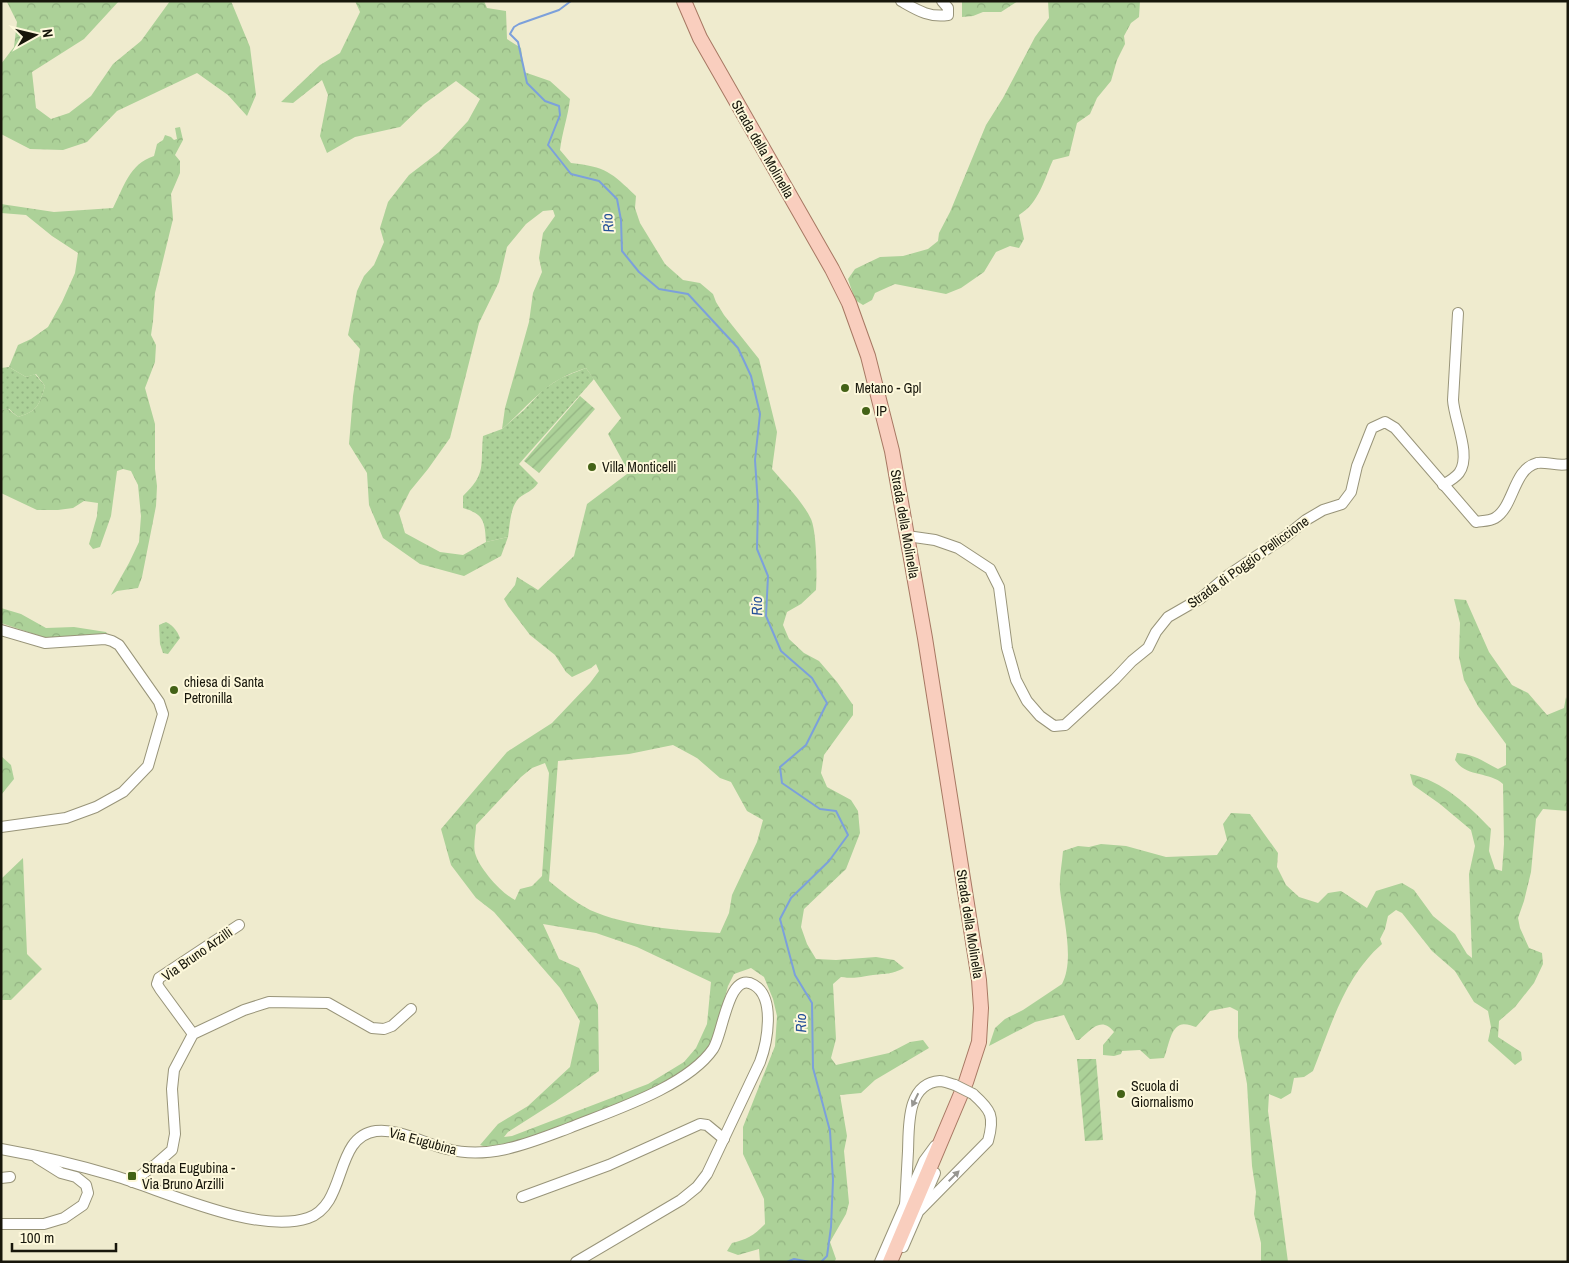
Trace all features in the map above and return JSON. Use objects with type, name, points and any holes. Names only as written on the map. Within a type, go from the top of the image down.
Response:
[{"type":"main road","name":"Strada della Molinella","points":[[684,1],[700,38],[832,269],[849,303],[874,376],[892,451],[907,536],[979,980],[980,1008],[979,1042],[966,1082],[890,1260]]},
{"type":"street","points":[[901,1],[924,14],[939,16],[948,14],[948,8],[942,1]]},
{"type":"street","points":[[1443,485],[1459,473],[1464,459],[1453,400],[1458,313]]},
{"type":"street","name":"Strada di Poggio Pelliccione","points":[[907,536],[935,540],[958,548],[990,569],[999,588],[1007,648],[1016,680],[1027,701],[1040,716],[1054,726],[1065,724],[1148,648],[1156,632],[1168,617],[1201,598],[1227,576],[1285,537],[1306,520],[1323,510],[1342,504],[1351,492],[1357,466],[1372,428],[1385,422],[1395,428],[1476,522],[1496,518],[1502,512],[1523,471],[1537,463],[1562,466],[1568,464]]},
{"type":"street","points":[[1,630],[45,643],[105,639],[112,641],[119,646],[160,702],[163,714],[148,766],[123,792],[96,807],[66,818],[1,828]]},
{"type":"street","name":"Via Bruno Arzilli","points":[[193,1034],[160,989],[157,984],[159,978],[239,924]]},
{"type":"street","name":"Via Eugubina","points":[[1,1149],[32,1154],[132,1182],[253,1220],[287,1221],[305,1219],[320,1212],[330,1201],[348,1152],[365,1134],[385,1130],[459,1152],[501,1151],[530,1143],[673,1084],[694,1070],[714,1048],[732,992],[738,984],[746,982],[757,986],[763,994],[767,1006],[768,1024],[765,1047],[760,1062],[707,1174],[681,1200],[576,1262]]},
{"type":"street","points":[[132,1182],[172,1150],[175,1134],[172,1089],[174,1070],[193,1034],[244,1010],[269,1002],[328,1003],[372,1028],[384,1029],[392,1026],[411,1009]]},
{"type":"street","points":[[890,1260],[905,1206],[909,1118],[912,1103],[919,1092],[929,1084],[941,1081],[955,1085],[973,1094],[985,1104],[992,1114],[992,1128],[988,1141],[920,1210]]},
{"type":"street","points":[[522,1197],[609,1165],[700,1124],[707,1125],[724,1139]]},
{"type":"street","name":"Strada della Molinella","points":[[905,1206],[924,1161],[944,1134]]},
{"type":"street","name":"Strada della Molinella","points":[[890,1260],[920,1210],[939,1163],[944,1134]]},
{"type":"street","points":[[1,1224],[44,1224],[64,1218],[84,1205],[88,1193],[86,1185],[76,1177],[61,1173],[45,1164],[32,1154]]},
{"type":"green space","points":[[3,1],[119,1],[84,39],[32,72],[36,108],[51,119],[69,113],[91,96],[113,64],[141,41],[170,1],[231,1],[250,47],[256,95],[247,116],[228,95],[197,73],[117,111],[87,142],[63,150],[30,149],[1,134],[1,64],[14,47],[17,22],[7,2]]},
{"type":"green space","points":[[355,1],[484,1],[487,8],[506,11],[507,39],[521,48],[524,72],[550,81],[570,99],[560,150],[571,163],[592,166],[614,176],[636,196],[635,208],[640,223],[665,264],[683,280],[700,283],[713,294],[724,315],[759,359],[777,432],[772,469],[808,513],[813,525],[815,543],[816,590],[801,604],[787,612],[783,625],[789,639],[804,653],[819,661],[853,705],[853,715],[824,755],[821,773],[827,787],[851,800],[858,811],[860,833],[846,869],[804,909],[801,927],[807,944],[816,959],[836,960],[876,957],[894,960],[904,968],[895,972],[854,978],[841,977],[833,984],[836,1039],[831,1058],[836,1065],[889,1053],[910,1042],[923,1040],[929,1048],[875,1080],[861,1093],[840,1095],[847,1136],[844,1151],[849,1203],[846,1214],[830,1242],[836,1259],[834,1262],[760,1262],[759,1249],[738,1255],[727,1251],[732,1243],[750,1236],[765,1224],[764,1199],[743,1154],[743,1127],[775,1046],[777,1016],[773,999],[764,977],[751,968],[734,974],[728,986],[716,1032],[702,1059],[652,1089],[529,1141],[489,1148],[480,1145],[498,1124],[528,1106],[570,1067],[580,1021],[560,988],[494,912],[476,898],[451,865],[441,829],[507,752],[552,723],[599,671],[596,664],[572,677],[566,672],[555,655],[530,635],[504,599],[515,585],[517,577],[538,590],[574,556],[587,504],[627,474],[627,469],[608,434],[621,418],[586,368],[552,384],[537,395],[502,429],[505,408],[529,322],[533,293],[542,272],[539,258],[543,233],[555,216],[553,210],[543,211],[526,224],[507,247],[499,282],[479,323],[450,438],[410,491],[399,513],[405,533],[440,552],[463,555],[486,542],[508,537],[501,556],[464,576],[420,564],[383,538],[369,505],[367,473],[349,444],[353,396],[360,349],[348,335],[357,291],[364,276],[374,265],[384,242],[380,228],[388,202],[409,175],[439,152],[468,121],[480,99],[456,81],[424,104],[400,127],[355,137],[327,153],[320,136],[328,95],[322,80],[293,103],[281,102],[320,65],[340,53],[360,12]],"holes":[[[673,745],[697,758],[720,778],[731,782],[747,811],[763,820],[757,842],[732,895],[729,913],[720,933],[654,927],[604,916],[579,904],[549,881],[558,761],[629,754]],[[545,763],[549,773],[542,876],[532,886],[520,889],[515,900],[503,892],[477,859],[474,846],[476,825],[521,777],[532,768]],[[543,924],[596,933],[637,947],[711,982],[707,1024],[696,1048],[684,1062],[648,1084],[512,1136],[504,1137],[508,1132],[599,1071],[598,1005],[579,968],[559,959]]]},
{"type":"green space","points":[[962,1],[1018,1],[1001,12],[983,12],[973,16],[962,17]]},
{"type":"green space","points":[[1048,1],[1140,1],[1139,17],[1131,23],[1124,36],[1125,44],[1117,60],[1111,81],[1097,98],[1090,114],[1077,123],[1069,156],[1053,160],[1036,198],[1019,215],[1024,239],[1019,248],[1010,246],[996,252],[984,272],[961,288],[946,294],[895,284],[875,293],[872,300],[863,305],[855,300],[848,279],[855,269],[880,257],[903,256],[928,249],[938,241],[939,233],[950,212],[986,125],[1003,98],[1035,37],[1049,18]]},
{"type":"green space","points":[[180,127],[183,140],[175,155],[180,161],[180,173],[171,194],[173,219],[155,293],[151,335],[156,345],[155,362],[145,388],[155,424],[156,506],[142,577],[138,588],[117,591],[111,595],[139,542],[141,516],[138,485],[131,471],[123,469],[117,471],[111,516],[100,547],[93,549],[89,544],[97,516],[98,503],[84,501],[73,508],[37,510],[1,493],[1,410],[8,409],[18,417],[34,410],[39,403],[45,386],[36,374],[26,377],[9,367],[18,345],[31,339],[48,327],[75,273],[78,253],[52,236],[26,215],[1,213],[1,204],[54,212],[113,208],[133,170],[154,156],[157,144],[163,140],[165,135],[174,140],[177,139],[175,128]]},
{"type":"green space","points":[[9,367],[26,377],[35,374],[45,386],[34,410],[18,417],[9,409],[1,410],[1,368]]},
{"type":"green space","points":[[586,368],[594,379],[519,464],[538,483],[516,502],[511,516],[508,537],[486,542],[482,520],[475,513],[463,508],[463,496],[476,481],[481,469],[483,436],[502,429],[544,389],[561,378]]},
{"type":"green space","points":[[580,396],[595,409],[539,473],[524,461]]},
{"type":"green space","points":[[1454,599],[1466,600],[1489,652],[1512,685],[1528,693],[1547,715],[1564,708],[1566,697],[1568,703],[1568,811],[1543,809],[1536,819],[1531,872],[1518,918],[1520,928],[1529,948],[1542,953],[1543,964],[1534,983],[1515,1007],[1499,1021],[1498,1037],[1521,1052],[1522,1060],[1515,1065],[1488,1041],[1491,1027],[1488,1011],[1474,1002],[1455,971],[1432,951],[1402,913],[1396,910],[1388,916],[1380,939],[1382,944],[1369,957],[1348,987],[1313,1071],[1304,1077],[1294,1078],[1291,1093],[1281,1099],[1269,1094],[1268,1111],[1288,1262],[1261,1262],[1261,1243],[1254,1214],[1256,1192],[1252,1166],[1247,1084],[1238,1037],[1238,1011],[1230,1007],[1210,1011],[1196,1027],[1186,1024],[1180,1025],[1172,1035],[1164,1058],[1150,1059],[1140,1050],[1122,1051],[1121,1054],[1114,1056],[1103,1055],[1103,1045],[1114,1032],[1105,1025],[1100,1025],[1091,1029],[1079,1040],[1076,1040],[1064,1015],[1035,1022],[989,1046],[995,1028],[1005,1019],[1023,1010],[1062,984],[1066,974],[1068,951],[1060,890],[1063,851],[1078,846],[1089,847],[1101,844],[1126,846],[1166,857],[1217,855],[1227,840],[1223,824],[1231,813],[1250,814],[1278,853],[1277,867],[1286,885],[1299,897],[1318,903],[1328,893],[1341,891],[1367,908],[1376,891],[1402,883],[1414,890],[1433,916],[1455,934],[1467,954],[1472,958],[1469,874],[1475,846],[1471,830],[1440,804],[1413,785],[1410,774],[1422,777],[1444,788],[1464,803],[1491,829],[1489,851],[1495,869],[1502,871],[1504,844],[1503,784],[1491,777],[1466,770],[1455,760],[1457,753],[1474,757],[1498,769],[1506,765],[1506,744],[1478,706],[1464,680],[1459,657],[1460,623]]},
{"type":"green space","points":[[1,608],[21,614],[46,628],[74,627],[106,632],[110,638],[46,638],[1,623]]},
{"type":"green space","points":[[166,622],[175,629],[180,638],[168,654],[163,653],[160,644],[159,625]]},
{"type":"green space","points":[[1,756],[11,765],[14,779],[1,795]]},
{"type":"green space","points":[[23,858],[27,954],[42,969],[11,1000],[1,1000],[1,879]]},
{"type":"green space","points":[[1077,1059],[1096,1059],[1103,1140],[1085,1141]]},
{"type":"waterway","name":"Rio","points":[[571,1],[559,10],[519,24],[514,27],[510,34],[518,42],[527,83],[545,101],[559,106],[560,115],[548,145],[571,174],[599,181],[617,199],[621,220],[622,251],[639,272],[659,289],[688,294],[738,348],[751,376],[760,414],[755,460],[758,505],[757,549],[768,576],[766,616],[781,651],[812,678],[827,703],[806,745],[780,767],[782,783],[820,809],[836,811],[848,835],[829,861],[791,898],[780,919],[795,975],[812,1003],[813,1068],[830,1131],[833,1180],[831,1227],[827,1256],[821,1262]]},
{"type":"waterway","name":"Rio","points":[[787,1262],[794,1259],[810,1262]]},
{"type":"place","name":"Metano - Gpl","points":[[845,388]]},
{"type":"place","name":"IP","points":[[866,411]]},
{"type":"place","name":"Villa Monticelli","points":[[592,467]]},
{"type":"place","name":"chiesa di Santa Petronilla","points":[[174,690]]},
{"type":"place","name":"Scuola di Giornalismo","points":[[1121,1094]]},
{"type":"place","name":"Strada Eugubina - Via Bruno Arzilli","points":[[132,1176]]}]
